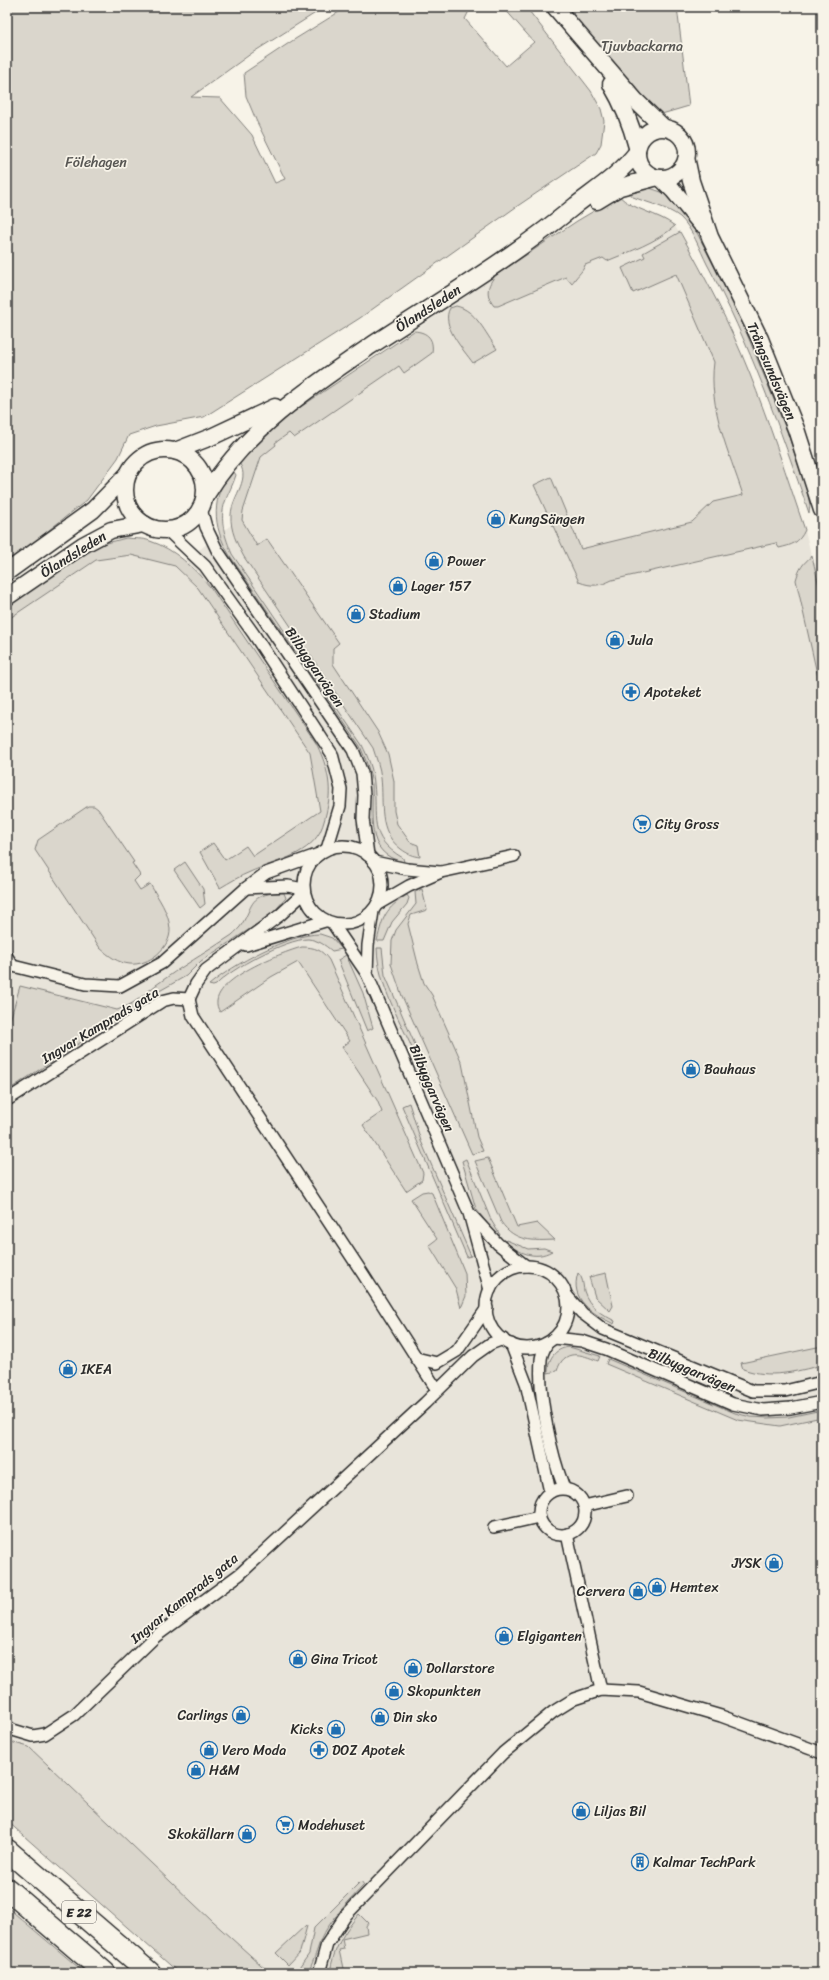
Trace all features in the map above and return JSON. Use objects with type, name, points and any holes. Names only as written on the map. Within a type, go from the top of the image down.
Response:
[{"type":"highway","name":"E 22","points":[[7,1850],[150,1973]]},
{"type":"highway","name":"E 22","points":[[7,1889],[105,1973]]},
{"type":"main road","points":[[556,7],[635,100],[663,127]]},
{"type":"main road","points":[[592,49],[623,104],[631,125],[637,150],[641,166],[657,178],[677,175],[686,162],[686,147],[683,138],[676,131],[663,127],[657,127],[648,131],[641,138],[637,150]]},
{"type":"main road","name":"Ölandsleden","points":[[7,572],[93,510],[128,474],[136,462],[148,454],[161,450],[182,454],[217,447],[252,419],[299,394],[556,222],[625,167],[637,150]]},
{"type":"main road","name":"Trångsundsvägen","points":[[686,162],[710,236],[760,339],[796,429],[822,510]]},
{"type":"main road","name":"Ölandsleden","points":[[556,222],[582,211],[620,187],[657,178]]},
{"type":"main road","name":"Trångsundsvägen","points":[[657,178],[688,207],[710,236]]},
{"type":"main road","name":"Ölandsleden","points":[[7,597],[83,545],[122,527],[144,524],[154,529],[167,530],[183,526],[194,519],[229,461],[257,430],[299,394]]},
{"type":"main road","points":[[182,454],[198,466],[205,483],[203,502]]},
{"type":"main road","points":[[128,474],[125,485],[127,502],[135,517],[144,524]]},
{"type":"street","name":"Bilbyggarvägen","points":[[203,502],[206,527],[217,550],[353,750],[362,773],[364,795],[363,819],[371,858],[382,878],[381,895],[376,907],[368,945],[367,974]]},
{"type":"street","points":[[167,530],[205,566],[253,633],[332,754],[340,789],[340,806],[323,852],[308,867],[304,876],[304,891],[280,915],[239,947],[206,970],[196,984],[189,999],[193,1016],[360,1269],[437,1390]]},
{"type":"street","points":[[7,956],[13,966],[85,984],[120,986],[162,963],[246,888],[266,873],[323,852],[340,846],[353,847],[371,858],[407,869],[441,872]]},
{"type":"street","points":[[239,947],[329,922],[342,925],[355,923],[367,917],[376,907],[409,886],[441,872],[514,856]]},
{"type":"street","points":[[246,888],[288,886],[304,891]]},
{"type":"street","name":"Bilbyggarvägen","points":[[304,891],[311,909],[329,922],[367,974],[469,1213],[490,1290]]},
{"type":"street","name":"Ingvar Kamprads gata","points":[[7,1100],[162,1001],[174,998],[189,999]]},
{"type":"street","name":"Bilbyggarvägen","points":[[469,1213],[498,1244],[526,1266]]},
{"type":"street","points":[[550,1492],[526,1382],[507,1342],[491,1326],[487,1308],[490,1290],[495,1282],[508,1270],[526,1266],[544,1269],[552,1274],[564,1288],[567,1296],[568,1314],[560,1331],[550,1340],[541,1358],[540,1380],[549,1431],[564,1488]]},
{"type":"street","name":"Bilbyggarvägen","points":[[567,1296],[582,1313],[603,1329],[753,1391],[785,1391],[822,1382]]},
{"type":"street","points":[[416,1358],[437,1363],[457,1351],[487,1308]]},
{"type":"street","name":"Bilbyggarvägen","points":[[550,1340],[582,1341],[606,1349],[733,1404],[763,1410],[791,1408],[822,1402]]},
{"type":"street","points":[[507,1342],[529,1347],[550,1340]]},
{"type":"street","name":"Ingvar Kamprads gata","points":[[7,1726],[13,1730],[33,1736],[46,1734],[74,1715],[156,1636],[240,1574],[473,1356],[490,1344],[507,1342]]},
{"type":"street","points":[[564,1488],[577,1494],[584,1506],[585,1513],[579,1527],[567,1534],[553,1533],[542,1524],[539,1517],[540,1503],[550,1492],[564,1488]]},
{"type":"street","points":[[584,1506],[627,1496]]},
{"type":"street","points":[[494,1528],[539,1517]]},
{"type":"street","points":[[567,1534],[601,1690]]},
{"type":"street","points":[[319,1973],[327,1944],[346,1915],[498,1758],[553,1712],[574,1700],[601,1690],[639,1692],[721,1716],[822,1752]]},
{"type":"shaded area","points":[[619,196],[625,202],[664,218],[675,226],[698,265],[748,370],[768,422],[805,530],[822,599],[822,1973],[179,1973],[7,1821],[7,606],[103,544],[126,538],[149,540],[167,548],[185,561],[231,525],[233,505],[244,474],[243,467],[237,460],[299,408],[577,221]]},
{"type":"green space","name":"Fölehagen","points":[[7,7],[325,7],[252,53],[191,97],[220,98],[252,135],[275,183],[285,179],[246,96],[244,73],[347,7],[468,7],[468,13],[465,19],[506,66],[534,42],[503,7],[526,7],[591,91],[601,109],[604,121],[601,144],[596,153],[516,207],[360,318],[204,417],[156,426],[129,435],[118,458],[87,500],[25,549],[7,561]]},
{"type":"green space","name":"Tjuvbackarna","points":[[555,7],[677,7],[689,106],[655,116]]},
{"type":"green space","points":[[647,187],[667,194],[691,221],[740,317],[788,434],[807,491],[810,505],[809,513],[787,449],[751,356],[723,294],[695,239],[680,217],[663,208],[633,197],[629,192]]},
{"type":"green space","points":[[619,196],[631,205],[675,226],[651,242],[634,250],[607,261],[603,258],[585,265],[572,284],[566,277],[498,306],[494,306],[489,298],[488,290],[496,275],[577,221]]},
{"type":"green space","points":[[680,232],[717,301],[742,354],[771,431],[805,530],[798,541],[784,547],[779,548],[776,543],[612,580],[600,585],[584,584],[579,582],[534,485],[551,477],[581,549],[692,522],[713,502],[743,495],[726,446],[717,413],[713,379],[714,362],[676,274],[633,293],[622,268],[645,257],[643,253]]},
{"type":"green space","points":[[456,306],[463,308],[475,317],[497,349],[473,363],[450,329],[448,315],[450,308]]},
{"type":"green space","points":[[414,331],[423,333],[429,337],[432,344],[432,353],[404,373],[399,366],[294,438],[289,433],[275,443],[276,445],[261,457],[243,511],[242,520],[257,546],[267,539],[339,643],[333,648],[333,664],[378,732],[388,754],[394,781],[394,811],[397,824],[410,842],[418,845],[420,857],[401,849],[393,842],[388,834],[383,816],[382,788],[379,766],[373,748],[244,557],[234,537],[231,521],[232,507],[240,487],[243,474],[237,460],[255,441],[299,408]]},
{"type":"green space","points":[[231,467],[236,475],[223,509],[223,522],[225,535],[232,554],[362,745],[373,773],[376,826],[384,842],[403,858],[404,862],[391,858],[382,851],[376,842],[372,820],[372,784],[369,769],[360,746],[230,556],[219,533],[216,512],[217,501],[220,490]]},
{"type":"green space","points":[[126,538],[147,540],[159,544],[184,560],[205,581],[316,743],[323,758],[329,781],[329,797],[325,819],[320,832],[314,840],[298,853],[259,868],[220,888],[200,852],[213,843],[225,860],[246,846],[253,856],[320,811],[310,753],[198,588],[175,566],[131,555],[96,560],[7,620],[7,606],[82,555],[103,544]]},
{"type":"green space","points":[[812,556],[822,599],[822,696],[796,580],[802,566]]},
{"type":"green space","points":[[88,806],[94,806],[98,809],[134,862],[132,863],[140,875],[134,881],[140,890],[150,884],[163,905],[168,917],[170,929],[167,943],[163,949],[151,959],[144,962],[130,964],[118,961],[100,948],[35,850],[38,840]]},
{"type":"green space","points":[[185,862],[203,889],[205,904],[200,908],[174,870]]},
{"type":"green space","points":[[422,889],[427,910],[411,915],[408,924],[424,983],[432,995],[462,1063],[477,1137],[483,1151],[472,1154],[402,996],[391,964],[392,941],[396,930],[416,904],[415,892]]},
{"type":"green space","points":[[273,893],[284,893],[286,898],[271,915],[201,961],[186,976],[154,994],[7,1091],[7,1031],[20,986],[117,1010],[123,1008],[134,1002],[165,978],[232,935],[246,918],[253,903],[260,897]]},
{"type":"green space","points":[[407,895],[409,898],[407,904],[392,922],[384,941],[377,941],[383,919],[389,909]]},
{"type":"green space","points":[[320,934],[332,938],[342,949],[332,951],[315,940],[298,940],[273,949],[245,963],[223,978],[216,985],[209,985],[232,968],[277,945],[307,935]]},
{"type":"green space","points":[[302,947],[318,950],[329,960],[423,1173],[422,1180],[406,1191],[363,1125],[382,1112],[377,1100],[342,1047],[350,1041],[298,962],[271,977],[220,1012],[217,1001],[222,990],[232,980],[246,970],[262,962]]},
{"type":"green space","points":[[377,948],[382,948],[385,975],[432,1084],[425,1087],[415,1055],[391,1003],[381,976]]},
{"type":"green space","points":[[346,955],[363,993],[373,1028],[367,1031],[338,960]]},
{"type":"green space","points":[[409,1103],[421,1141],[471,1256],[467,1257],[402,1106]]},
{"type":"green space","points":[[488,1158],[517,1227],[537,1223],[555,1240],[525,1239],[518,1237],[506,1229],[501,1222],[475,1161]]},
{"type":"green space","points":[[466,1159],[491,1220],[500,1235],[498,1237],[476,1209],[462,1161]]},
{"type":"green space","points":[[428,1191],[432,1193],[465,1273],[466,1296],[461,1308],[456,1289],[429,1245],[437,1239],[411,1199],[422,1192]]},
{"type":"green space","points":[[506,1240],[528,1249],[544,1248],[552,1251],[539,1255],[527,1254],[504,1242]]},
{"type":"green space","points":[[578,1273],[582,1279],[586,1297],[592,1306],[600,1313],[615,1321],[614,1324],[591,1311],[580,1298],[576,1283]]},
{"type":"green space","points":[[606,1273],[613,1306],[610,1311],[595,1297],[589,1277]]},
{"type":"green space","points":[[822,1346],[822,1365],[802,1370],[763,1374],[743,1369],[741,1363]]},
{"type":"green space","points":[[569,1347],[600,1356],[598,1361],[585,1356],[569,1356],[560,1364],[557,1371],[548,1373],[549,1363],[556,1352]]},
{"type":"green space","points":[[608,1359],[735,1413],[751,1417],[768,1418],[789,1417],[822,1410],[822,1417],[780,1426],[738,1420],[606,1364]]},
{"type":"green space","points":[[7,1741],[29,1747],[212,1921],[270,1973],[179,1973],[7,1821]]},
{"type":"green space","points":[[361,1881],[364,1885],[327,1928],[310,1969],[304,1973],[297,1971],[309,1954],[314,1928]]},
{"type":"green space","points":[[7,1907],[85,1973],[7,1973]]},
{"type":"green space","points":[[359,1914],[368,1923],[366,1926],[367,1933],[342,1939],[344,1949],[339,1950],[344,1973],[330,1973],[331,1964],[340,1941]]},
{"type":"green space","points":[[306,1925],[300,1952],[288,1965],[276,1953]]},
{"type":"place","name":"KungSängen","points":[[496,519]]},
{"type":"place","name":"Power","points":[[434,561]]},
{"type":"place","name":"Lager 157","points":[[398,586]]},
{"type":"place","name":"Stadium","points":[[356,614]]},
{"type":"place","name":"Jula","points":[[615,640]]},
{"type":"place","name":"Apoteket","points":[[631,692]]},
{"type":"place","name":"City Gross","points":[[642,824]]},
{"type":"place","name":"Bauhaus","points":[[691,1069]]},
{"type":"place","name":"IKEA","points":[[68,1369]]},
{"type":"place","name":"JYSK","points":[[774,1563]]},
{"type":"place","name":"Hemtex","points":[[657,1587]]},
{"type":"place","name":"Cervera","points":[[638,1591]]},
{"type":"place","name":"Elgiganten","points":[[504,1636]]},
{"type":"place","name":"Gina Tricot","points":[[298,1659]]},
{"type":"place","name":"Dollarstore","points":[[413,1668]]},
{"type":"place","name":"Skopunkten","points":[[394,1691]]},
{"type":"place","name":"Carlings","points":[[241,1715]]},
{"type":"place","name":"Din sko","points":[[380,1717]]},
{"type":"place","name":"Kicks","points":[[336,1729]]},
{"type":"place","name":"Vero Moda","points":[[209,1750]]},
{"type":"place","name":"DOZ Apotek","points":[[319,1750]]},
{"type":"place","name":"H&M","points":[[196,1770]]},
{"type":"place","name":"Liljas Bil","points":[[581,1811]]},
{"type":"place","name":"Modehuset","points":[[285,1825]]},
{"type":"place","name":"Skokällarn","points":[[247,1834]]},
{"type":"place","name":"Kalmar TechPark","points":[[640,1862]]}]
